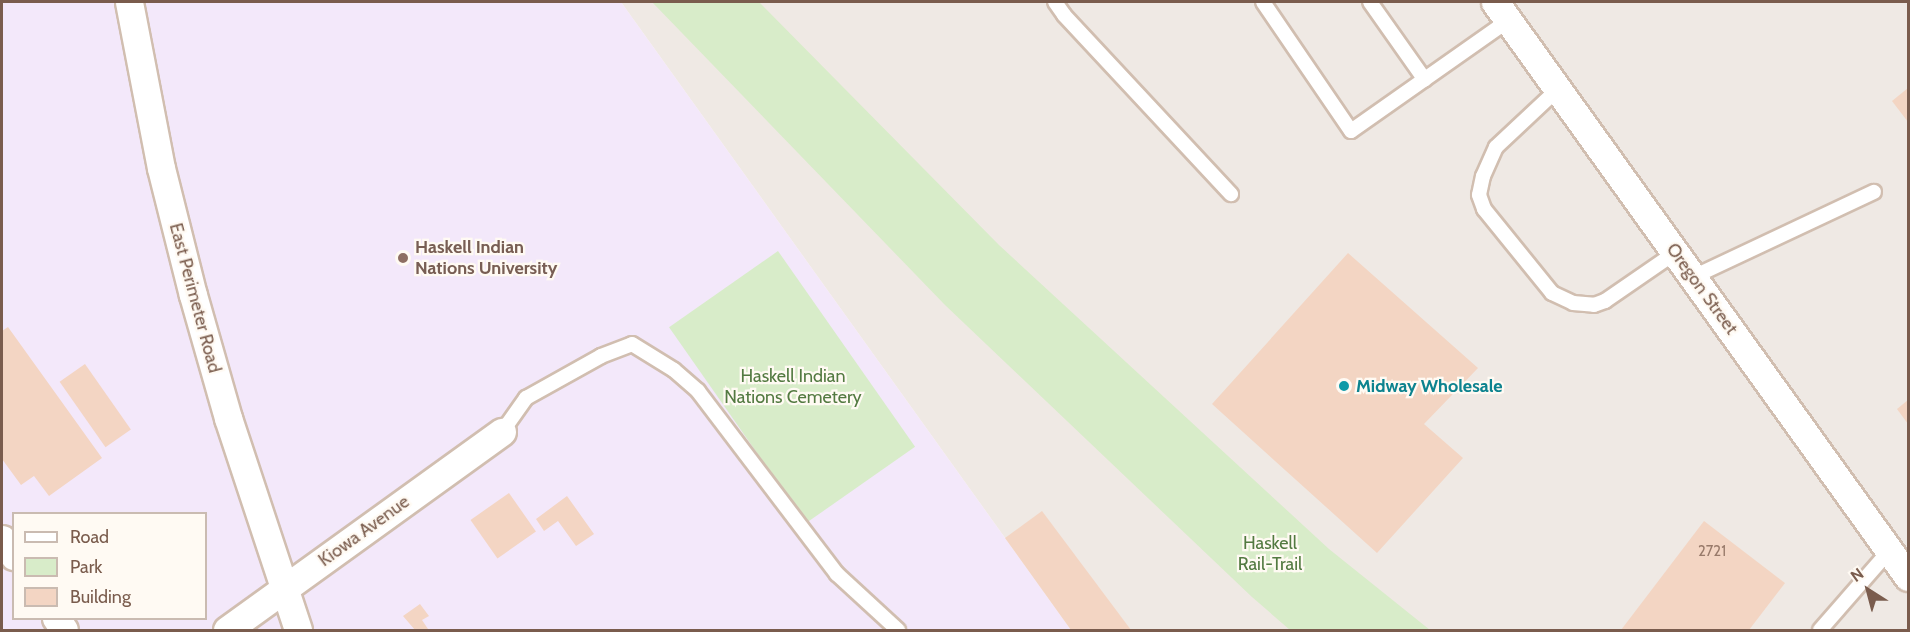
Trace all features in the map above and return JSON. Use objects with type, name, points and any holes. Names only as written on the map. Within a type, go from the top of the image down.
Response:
[{"type":"street","name":"East Perimeter Road","points":[[129,2],[161,168],[193,295],[228,418],[298,630]]},
{"type":"street","name":"Oregon Street","points":[[1502,11],[1908,577]]},
{"type":"street","name":"Kiowa Avenue","points":[[227,630],[502,432]]},
{"type":"street","points":[[2,539],[12,553]]},
{"type":"lane","points":[[1055,2],[1064,15],[1231,194]]},
{"type":"lane","points":[[1263,2],[1352,131],[1425,80],[1502,11]]},
{"type":"lane","points":[[1370,2],[1425,80]]},
{"type":"lane","points":[[1558,89],[1496,147],[1479,195],[1484,209],[1552,293],[1573,303],[1594,305],[1605,301],[1676,252]]},
{"type":"lane","points":[[1693,277],[1874,192]]},
{"type":"lane","points":[[502,432],[526,399],[601,356],[632,344],[674,370],[698,391],[837,574],[898,630]]},
{"type":"lane","points":[[1820,630],[1890,550]]},
{"type":"shaded area","name":"Haskell Indian Nations University","points":[[2,2],[621,2],[1071,630],[2,630]]},
{"type":"shaded area","points":[[621,2],[1908,2],[1908,630],[1071,630]]},
{"type":"green space","name":"Haskell Rail-Trail","points":[[652,2],[759,2],[999,245],[1329,549],[1430,630],[1290,630],[1252,597],[945,305]]},
{"type":"green space","name":"Haskell Indian Nations Cemetery","points":[[778,251],[915,447],[806,523],[669,327]]},
{"type":"building","points":[[1908,88],[1908,122],[1892,101]]},
{"type":"building","name":"Midway Wholesale","points":[[1348,253],[1478,368],[1424,424],[1463,458],[1377,553],[1212,404]]},
{"type":"building","points":[[8,327],[102,458],[49,496],[34,476],[21,485],[2,459],[2,331]]},
{"type":"building","points":[[85,364],[131,430],[105,447],[60,382]]},
{"type":"building","points":[[1908,400],[1908,424],[1897,409]]},
{"type":"building","points":[[509,493],[536,532],[497,558],[470,520]]},
{"type":"building","points":[[567,496],[594,534],[576,546],[558,521],[544,531],[536,519]]},
{"type":"building","points":[[1042,511],[1131,630],[1071,630],[1005,538]]},
{"type":"building","points":[[1704,521],[1785,583],[1749,630],[1621,630]]},
{"type":"building","points":[[420,604],[429,616],[422,620],[428,629],[415,630],[403,616]]},
{"type":"place","name":"Haskell Indian Nations University","points":[[403,258]]},
{"type":"place","name":"Midway Wholesale","points":[[1344,386]]}]
